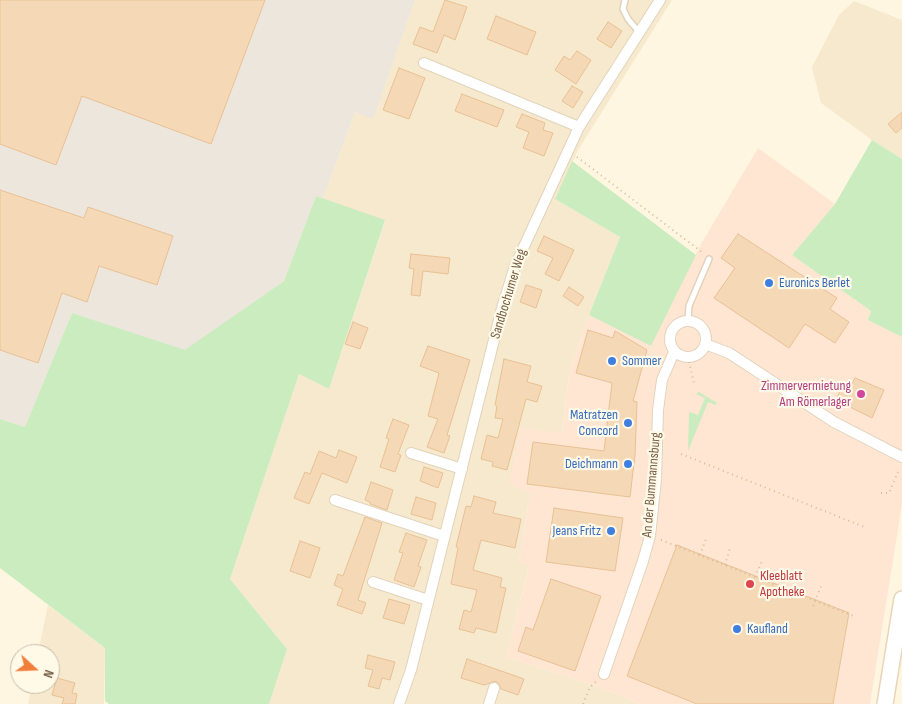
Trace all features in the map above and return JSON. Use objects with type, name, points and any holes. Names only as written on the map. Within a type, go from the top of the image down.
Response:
[{"type":"main road","points":[[885,704],[902,599]]},
{"type":"street","name":"Sandbochumer Weg","points":[[399,704],[411,670],[515,266],[579,127],[660,0]]},
{"type":"street","points":[[424,64],[579,127]]},
{"type":"street","points":[[674,352],[688,358],[695,356],[705,344],[704,331],[700,326],[688,321]]},
{"type":"street","name":"An der Bummannsburg","points":[[604,674],[644,561],[650,536],[656,479],[659,402],[662,380],[674,352],[670,345],[671,331],[681,322],[688,321]]},
{"type":"street","points":[[705,344],[729,353],[834,422],[902,457]]},
{"type":"street","points":[[410,453],[462,469]]},
{"type":"street","points":[[335,500],[444,536]]},
{"type":"street","points":[[373,582],[428,600]]},
{"type":"street","points":[[489,704],[494,688]]},
{"type":"lane","points":[[625,0],[623,9],[628,20],[640,32]]},
{"type":"lane","points":[[688,321],[694,293],[709,258]]},
{"type":"path","points":[[567,150],[709,258]]},
{"type":"path","points":[[688,358],[694,383]]},
{"type":"path","points":[[681,454],[867,528]]},
{"type":"path","points":[[881,493],[889,493],[898,472]]},
{"type":"path","points":[[650,536],[856,617]]},
{"type":"path","points":[[700,555],[706,539]]},
{"type":"path","points":[[725,565],[730,548]]},
{"type":"path","points":[[755,577],[762,560]]},
{"type":"path","points":[[781,587],[786,570]]},
{"type":"path","points":[[813,606],[822,584]]},
{"type":"path","points":[[583,704],[590,686],[604,674]]},
{"type":"shaded area","points":[[0,0],[415,0],[373,119],[355,112],[323,199],[316,196],[284,281],[185,351],[72,313],[25,427],[0,419]]},
{"type":"shaded area","points":[[415,0],[672,0],[578,150],[555,199],[620,237],[569,372],[562,433],[530,494],[519,562],[529,565],[506,657],[599,687],[640,704],[269,704],[287,649],[230,579],[299,374],[329,389],[385,221],[323,199],[355,112],[373,118]]},
{"type":"shaded area","points":[[854,1],[902,20],[902,159],[821,103],[812,67],[839,15]]},
{"type":"shaded area","points":[[758,148],[835,204],[792,255],[871,311],[868,320],[902,337],[902,504],[870,704],[640,704],[599,687],[506,657],[529,566],[519,562],[530,494],[509,483],[520,428],[562,433],[569,372],[589,315],[651,345],[701,244]]},
{"type":"shaded area","points":[[48,605],[105,648],[104,704],[28,704],[30,694],[60,694],[60,644],[40,644]]},
{"type":"green space","points":[[872,140],[902,159],[902,337],[868,320],[871,311],[792,255],[835,204]]},
{"type":"green space","points":[[572,161],[696,255],[651,346],[589,315],[620,237],[555,199]]},
{"type":"green space","points":[[316,196],[385,220],[329,389],[299,374],[230,579],[287,649],[269,704],[109,704],[105,701],[105,648],[0,568],[0,419],[25,427],[72,313],[185,350],[284,281]]},
{"type":"green space","points":[[699,392],[717,403],[716,405],[708,402],[688,451],[689,412],[698,415],[705,398],[696,394]]},
{"type":"building","points":[[0,0],[265,0],[211,144],[82,96],[56,165],[0,144]]},
{"type":"building","points":[[445,0],[467,7],[455,40],[444,35],[437,53],[413,44],[420,27],[433,32]]},
{"type":"building","points":[[496,16],[536,32],[527,55],[487,39]]},
{"type":"building","points":[[608,22],[622,31],[611,48],[597,39]]},
{"type":"building","points":[[577,51],[591,60],[576,84],[555,70],[564,56],[570,60]]},
{"type":"building","points":[[399,68],[425,78],[409,119],[383,110]]},
{"type":"building","points":[[572,86],[583,92],[573,108],[562,101]]},
{"type":"building","points":[[462,94],[504,110],[497,127],[455,111]]},
{"type":"building","points":[[902,112],[902,128],[896,133],[888,124]]},
{"type":"building","points":[[522,114],[545,123],[543,130],[553,133],[544,156],[523,148],[529,132],[516,127]]},
{"type":"building","points":[[0,190],[84,218],[88,207],[173,236],[157,285],[99,266],[87,302],[62,293],[38,363],[0,350]]},
{"type":"building","name":"Euronics Berlet","points":[[738,234],[837,298],[830,309],[849,322],[835,343],[805,324],[789,348],[714,298],[735,268],[721,258]]},
{"type":"building","points":[[544,236],[574,250],[559,281],[545,274],[553,258],[537,251]]},
{"type":"building","points":[[411,254],[450,258],[448,274],[423,271],[420,296],[411,295],[414,269],[409,268]]},
{"type":"building","points":[[526,285],[542,290],[536,308],[520,302]]},
{"type":"building","points":[[569,287],[584,297],[578,306],[563,296]]},
{"type":"building","points":[[353,322],[368,328],[360,349],[345,344]]},
{"type":"building","points":[[588,330],[613,338],[615,331],[647,350],[633,401],[637,402],[635,455],[630,497],[527,484],[533,442],[604,451],[612,383],[576,373]]},
{"type":"building","points":[[428,346],[470,360],[447,435],[450,436],[444,453],[427,447],[438,419],[428,416],[439,373],[420,366]]},
{"type":"building","points":[[504,359],[531,366],[527,382],[542,386],[537,402],[526,399],[507,470],[492,466],[493,462],[481,459],[487,435],[498,438],[503,419],[495,418],[497,406],[495,405]]},
{"type":"building","name":"Zimmervermietung Am Römerlager","points":[[855,378],[884,390],[872,418],[836,400],[842,386],[849,390]]},
{"type":"building","points":[[393,419],[409,425],[398,454],[401,455],[395,472],[380,467],[389,439],[386,438]]},
{"type":"building","points":[[339,450],[357,457],[347,483],[322,473],[309,504],[294,498],[305,472],[310,474],[319,451],[336,458]]},
{"type":"building","points":[[424,467],[443,473],[438,488],[420,481]]},
{"type":"building","points":[[371,482],[393,490],[387,510],[370,504],[370,502],[365,500]]},
{"type":"building","points":[[474,496],[496,502],[493,513],[521,519],[515,548],[481,540],[473,570],[502,578],[500,587],[506,588],[496,633],[476,628],[474,633],[459,629],[464,610],[471,612],[477,590],[451,584],[458,548],[456,547],[466,506],[471,507]]},
{"type":"building","points":[[416,497],[436,503],[432,520],[411,514]]},
{"type":"building","points":[[554,508],[623,518],[615,571],[546,562]]},
{"type":"building","points":[[365,517],[382,523],[358,600],[366,603],[362,614],[337,605],[343,589],[334,585],[338,574],[343,576]]},
{"type":"building","points":[[406,533],[427,540],[418,566],[421,567],[414,587],[394,580],[403,553],[399,552]]},
{"type":"building","points":[[300,541],[320,548],[310,578],[290,571]]},
{"type":"building","name":"Kaufland","points":[[677,545],[849,613],[833,704],[697,704],[627,676]]},
{"type":"building","points":[[551,579],[601,596],[575,671],[518,651],[526,627],[533,630]]},
{"type":"building","points":[[389,599],[410,605],[404,624],[383,618]]},
{"type":"building","points":[[368,655],[395,662],[390,680],[382,678],[379,689],[368,686],[373,670],[365,668]]},
{"type":"building","points":[[467,659],[524,679],[518,695],[501,689],[496,681],[484,685],[461,678]]},
{"type":"building","points":[[60,679],[75,683],[72,693],[77,694],[75,704],[62,704],[64,698],[52,695],[60,694]]},
{"type":"place","name":"Euronics Berlet","points":[[769,283]]},
{"type":"place","name":"Sommer","points":[[612,361]]},
{"type":"place","name":"Zimmervermietung Am Römerlager","points":[[861,394]]},
{"type":"place","name":"Matratzen Concord","points":[[628,423]]},
{"type":"place","name":"Deichmann","points":[[628,464]]},
{"type":"place","name":"Jeans Fritz","points":[[611,531]]},
{"type":"place","name":"Kleeblatt Apotheke","points":[[750,584]]},
{"type":"place","name":"Kaufland","points":[[737,629]]}]
